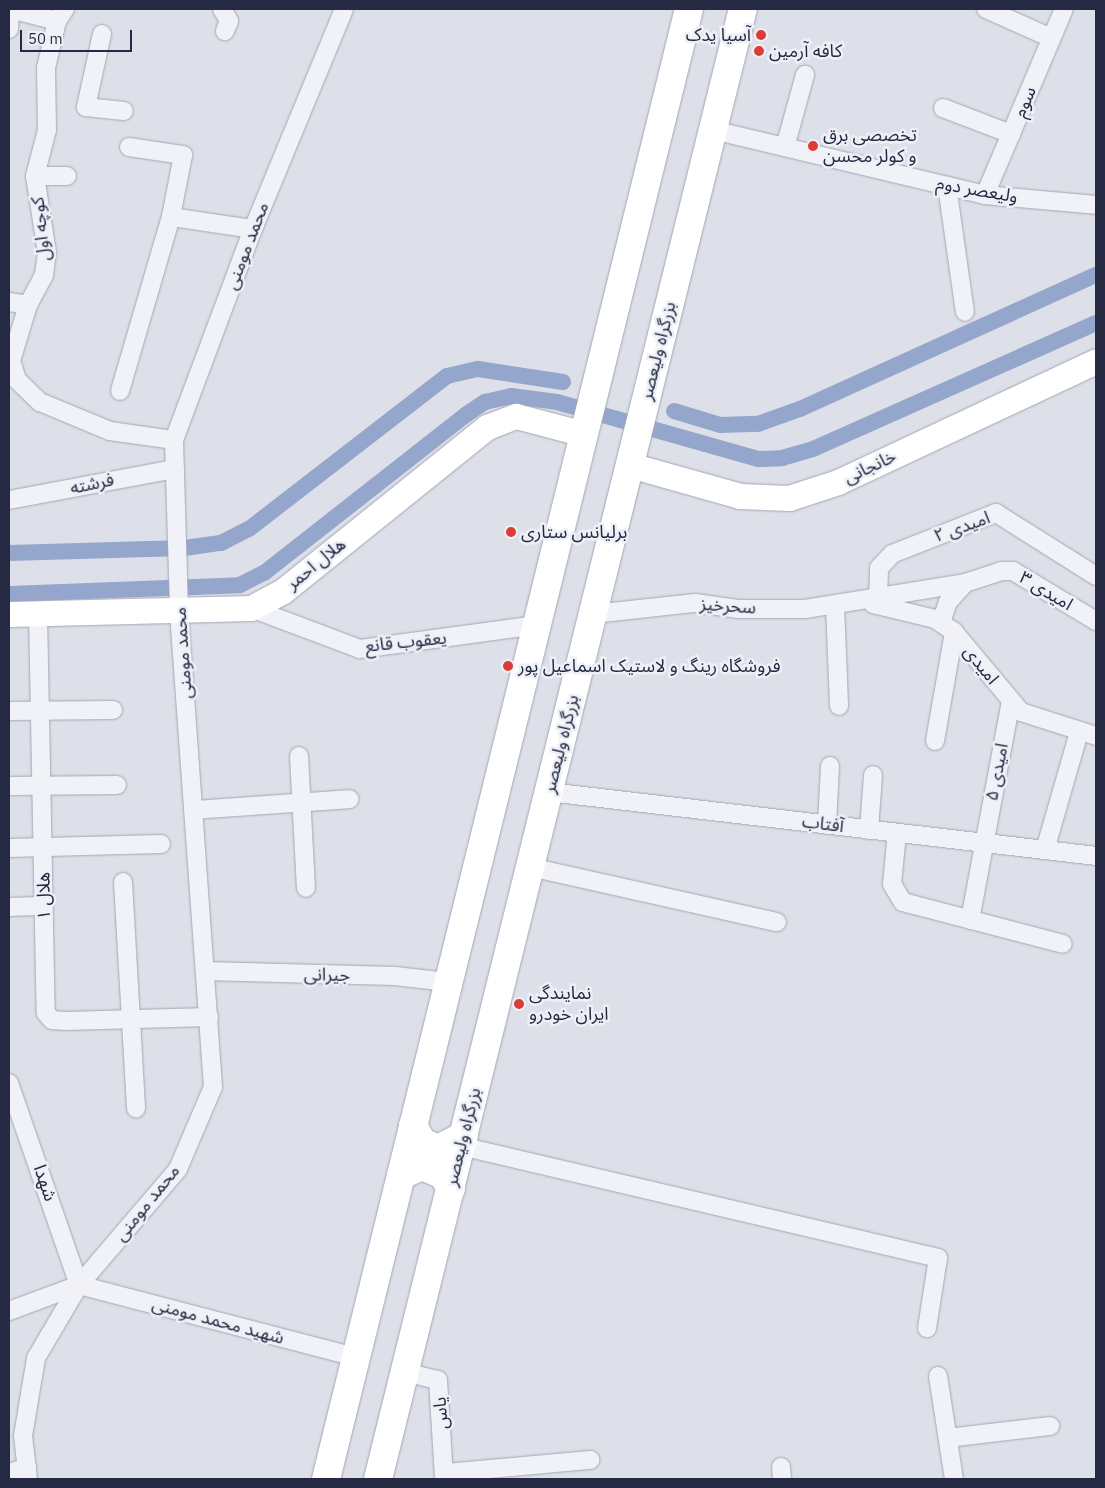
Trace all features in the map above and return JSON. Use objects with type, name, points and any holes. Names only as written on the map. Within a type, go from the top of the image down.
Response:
[{"type":"highway","points":[[326,1479],[689,9]]},
{"type":"highway","name":"بزرگراه ولیعصر","points":[[378,1479],[743,9]]},
{"type":"highway","points":[[413,1125],[422,1142],[438,1149],[462,1141]]},
{"type":"highway","points":[[401,1175],[422,1166],[443,1175],[450,1189]]},
{"type":"main road","name":"خانجانی","points":[[630,465],[740,496],[789,498],[838,482],[1096,361]]},
{"type":"main road","name":"هلال احمر","points":[[9,614],[179,604],[251,608],[283,591],[487,426],[516,416],[584,434]]},
{"type":"street","points":[[9,29],[10,9],[61,15]]},
{"type":"street","points":[[222,9],[229,21],[226,31]]},
{"type":"street","name":"محمد مومنی","points":[[27,1473],[23,1436],[26,1404],[36,1358],[79,1285],[178,1169],[214,1087],[179,604],[174,440],[253,229],[344,9]]},
{"type":"street","points":[[986,9],[1051,38]]},
{"type":"street","name":"سوم","points":[[985,195],[1064,9]]},
{"type":"street","name":"کوچه اول","points":[[61,15],[46,68],[47,130],[35,176],[47,253],[44,276],[28,305],[11,361],[17,380],[40,402],[110,430],[174,440]]},
{"type":"street","points":[[102,34],[86,107],[124,111]]},
{"type":"street","points":[[785,147],[805,75]]},
{"type":"street","points":[[943,108],[1011,134]]},
{"type":"street","name":"ولیعصر دوم","points":[[713,130],[985,195],[1096,205]]},
{"type":"street","points":[[120,391],[171,216],[183,155],[129,147]]},
{"type":"street","points":[[35,176],[68,176]]},
{"type":"street","points":[[947,186],[965,312]]},
{"type":"street","points":[[171,216],[253,229]]},
{"type":"street","points":[[9,302],[28,305]]},
{"type":"street","name":"فرشته","points":[[9,500],[175,469]]},
{"type":"street","name":"امیدی ۲","points":[[870,600],[879,568],[892,554],[996,513],[1096,576]]},
{"type":"street","name":"امیدی ۳","points":[[870,600],[965,583],[981,576],[1013,571],[1096,621]]},
{"type":"street","name":"امیدی ۳","points":[[936,741],[948,628],[948,602],[965,583]]},
{"type":"street","points":[[870,600],[948,628]]},
{"type":"street","name":"سحرخیز","points":[[593,614],[695,603],[738,609],[835,605],[870,600]]},
{"type":"street","points":[[835,605],[839,706]]},
{"type":"street","name":"یعقوب قانع","points":[[251,608],[360,648],[537,625]]},
{"type":"street","name":"هلال ۱","points":[[38,613],[46,1013],[52,1020],[208,1017]]},
{"type":"street","name":"امیدی","points":[[948,628],[1021,712],[1096,736]]},
{"type":"street","name":"امیدی ۵","points":[[970,920],[1011,702]]},
{"type":"street","points":[[9,711],[113,710]]},
{"type":"street","points":[[1045,850],[1079,732]]},
{"type":"street","points":[[299,756],[306,888]]},
{"type":"street","points":[[827,825],[830,766]]},
{"type":"street","points":[[869,830],[873,775]]},
{"type":"street","points":[[9,786],[116,785]]},
{"type":"street","name":"آفتاب","points":[[549,792],[1096,856]]},
{"type":"street","points":[[194,810],[301,804],[350,798]]},
{"type":"street","points":[[897,833],[892,884],[898,898],[970,920],[1063,944]]},
{"type":"street","points":[[9,848],[161,844]]},
{"type":"street","points":[[530,867],[777,922]]},
{"type":"street","points":[[123,882],[136,1109]]},
{"type":"street","points":[[9,907],[44,906]]},
{"type":"street","name":"جیرانی","points":[[205,971],[395,976],[448,982]]},
{"type":"street","name":"شهدا","points":[[9,1083],[79,1285]]},
{"type":"street","points":[[462,1141],[938,1258],[927,1328]]},
{"type":"street","points":[[9,1311],[79,1285]]},
{"type":"street","name":"شهید محمد مومنی","points":[[79,1285],[356,1357]]},
{"type":"street","name":"یاس","points":[[405,1372],[438,1380],[445,1476]]},
{"type":"street","points":[[938,1376],[954,1479]]},
{"type":"street","points":[[9,1408],[26,1404]]},
{"type":"street","points":[[948,1438],[1050,1426]]},
{"type":"street","points":[[445,1476],[590,1460]]},
{"type":"street","points":[[9,1473],[27,1473]]},
{"type":"waterway","points":[[674,411],[720,425],[758,424],[800,409],[1096,275]]},
{"type":"waterway","points":[[9,594],[240,585],[264,573],[467,414],[485,402],[511,396],[557,402],[759,459],[782,458],[813,449],[1096,323]]},
{"type":"waterway","points":[[9,553],[184,548],[221,543],[249,529],[447,376],[478,369],[563,382]]},
{"type":"place","name":"آسیا یدک","points":[[761,35]]},
{"type":"place","name":"کافه آرمین","points":[[759,51]]},
{"type":"place","name":"تخصصی برق و کولر محسن","points":[[813,146]]},
{"type":"place","name":"برلیانس ستاری","points":[[511,532]]},
{"type":"place","name":"فروشگاه رینگ و لاستیک اسماعیل پور","points":[[508,666]]},
{"type":"place","name":"نمایندگی ایران خودرو","points":[[519,1004]]}]
